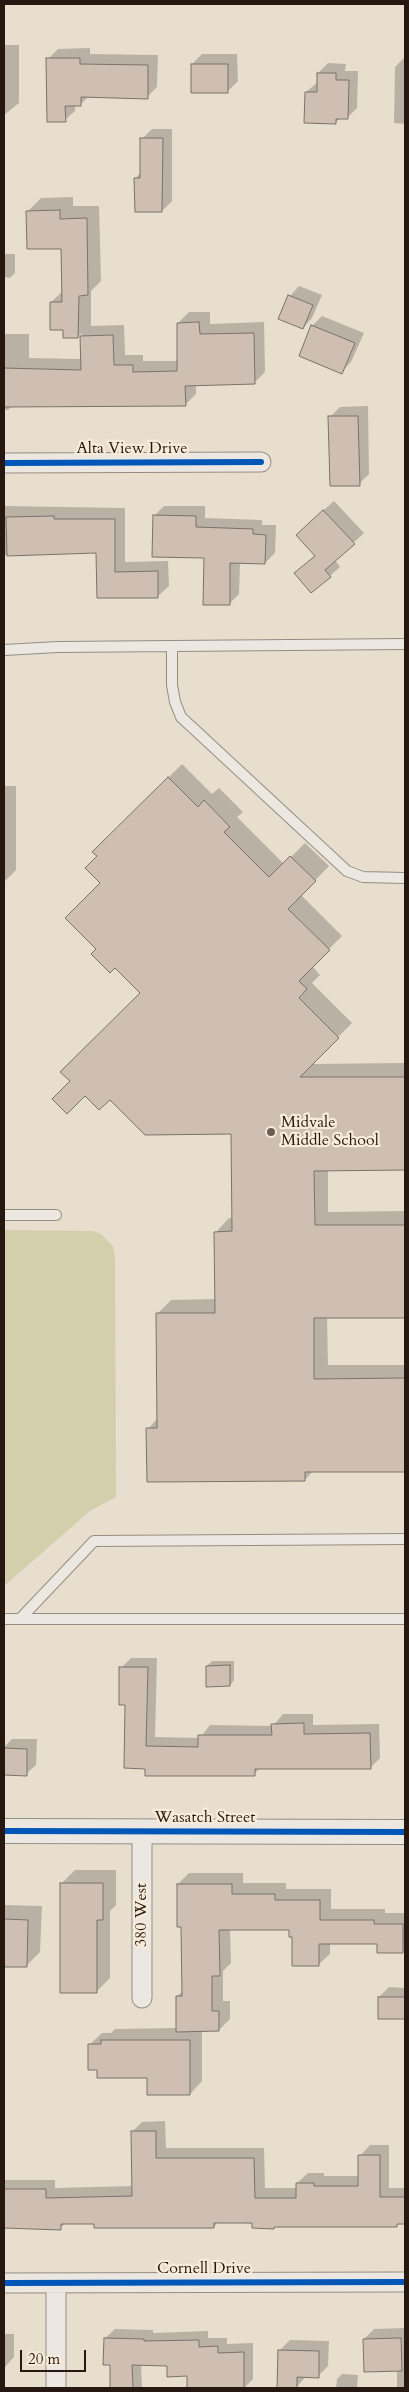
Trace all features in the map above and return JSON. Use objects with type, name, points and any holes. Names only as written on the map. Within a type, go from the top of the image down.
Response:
[{"type":"street","name":"Alta View Drive","points":[[4,463],[261,462]]},
{"type":"street","name":"Wasatch Street","points":[[4,1831],[405,1832]]},
{"type":"street","name":"380 West","points":[[142,1831],[142,1998]]},
{"type":"street","name":"Cornell Drive","points":[[4,2283],[405,2282]]},
{"type":"street","points":[[56,2283],[56,2388]]},
{"type":"lane","points":[[4,650],[58,647],[405,644]]},
{"type":"lane","points":[[172,647],[172,685],[181,717],[347,871],[363,877],[405,878]]},
{"type":"lane","points":[[4,1215],[56,1215]]},
{"type":"lane","points":[[20,1619],[94,1541],[405,1538]]},
{"type":"lane","points":[[4,1619],[405,1619]]},
{"type":"shaded area","points":[[4,1230],[93,1231],[101,1234],[113,1246],[115,1258],[116,1497],[90,1511],[4,1586]]},
{"type":"building","points":[[46,58],[80,58],[80,64],[148,65],[148,99],[81,97],[81,106],[65,106],[66,122],[47,122]]},
{"type":"building","points":[[191,64],[228,64],[228,93],[191,93]]},
{"type":"building","points":[[317,73],[336,73],[336,80],[349,80],[348,119],[336,119],[336,124],[304,123],[305,92],[317,92]]},
{"type":"building","points":[[140,138],[163,138],[162,212],[135,212],[134,178],[140,178]]},
{"type":"building","points":[[60,210],[60,219],[87,218],[88,295],[79,296],[78,338],[63,338],[63,330],[50,330],[50,302],[62,302],[61,249],[27,249],[26,211]]},
{"type":"building","points":[[288,295],[313,305],[303,329],[278,319]]},
{"type":"building","points":[[199,322],[200,334],[254,333],[255,384],[185,386],[186,406],[4,407],[4,368],[81,370],[80,336],[113,335],[114,365],[133,365],[133,372],[177,371],[177,323]]},
{"type":"building","points":[[311,325],[355,343],[342,374],[299,356]]},
{"type":"building","points":[[328,416],[358,416],[360,486],[330,486]]},
{"type":"building","points":[[323,510],[355,544],[325,570],[331,577],[311,593],[294,573],[315,556],[296,535]]},
{"type":"building","points":[[153,515],[196,516],[196,527],[253,529],[253,534],[266,535],[265,564],[230,563],[230,605],[203,605],[204,558],[152,557]]},
{"type":"building","points":[[54,516],[54,519],[115,519],[115,572],[158,571],[158,598],[97,598],[96,553],[7,556],[6,517]]},
{"type":"building","name":"Midvale Middle School","points":[[168,777],[198,807],[204,800],[230,827],[224,832],[269,877],[290,856],[316,881],[288,909],[330,950],[299,981],[307,989],[299,998],[339,1038],[300,1077],[405,1077],[405,1170],[314,1171],[315,1225],[405,1225],[405,1318],[314,1318],[314,1379],[405,1378],[405,1472],[305,1472],[305,1481],[147,1482],[146,1428],[157,1428],[156,1313],[215,1313],[214,1232],[232,1231],[231,1134],[145,1135],[110,1100],[99,1110],[85,1096],[67,1114],[52,1099],[70,1081],[60,1072],[140,993],[115,968],[110,973],[91,954],[96,949],[65,918],[100,883],[85,868],[97,856],[92,852]]},
{"type":"building","points":[[230,1665],[230,1686],[206,1687],[206,1666]]},
{"type":"building","points":[[119,1667],[148,1667],[146,1746],[198,1747],[198,1735],[272,1735],[271,1724],[304,1723],[304,1734],[370,1733],[371,1769],[255,1769],[255,1776],[145,1776],[145,1769],[124,1768],[125,1705],[119,1705]]},
{"type":"building","points":[[4,1748],[27,1749],[27,1776],[4,1775]]},
{"type":"building","points":[[60,1883],[103,1883],[103,1920],[97,1920],[97,1993],[60,1993]]},
{"type":"building","points":[[177,1884],[232,1884],[232,1894],[275,1894],[275,1900],[320,1900],[320,1920],[374,1920],[374,1924],[403,1924],[403,1953],[377,1953],[377,1944],[319,1944],[319,1966],[292,1966],[292,1937],[289,1937],[289,1930],[219,1930],[220,1976],[212,1976],[212,2011],[219,2011],[219,2031],[176,2032],[176,1996],[182,1996],[181,1927],[177,1927]]},
{"type":"building","points":[[4,1919],[28,1920],[27,1967],[4,1967]]},
{"type":"building","points":[[378,1997],[405,1997],[405,2019],[378,2019]]},
{"type":"building","points":[[101,2040],[190,2040],[190,2095],[147,2095],[147,2078],[97,2078],[97,2070],[88,2070],[88,2044],[101,2044]]},
{"type":"building","points":[[131,2131],[156,2131],[156,2158],[254,2158],[255,2198],[296,2198],[296,2183],[314,2183],[314,2186],[358,2186],[358,2155],[380,2155],[380,2197],[405,2197],[405,2224],[397,2224],[397,2227],[274,2227],[274,2229],[252,2228],[252,2223],[214,2223],[214,2228],[94,2228],[94,2224],[61,2224],[61,2230],[4,2228],[4,2189],[46,2189],[46,2198],[132,2196]]},
{"type":"building","points":[[104,2338],[144,2339],[144,2341],[199,2340],[199,2347],[218,2346],[218,2353],[244,2352],[244,2388],[187,2388],[187,2376],[167,2377],[167,2366],[132,2365],[133,2388],[110,2388],[110,2365],[103,2365]]},
{"type":"building","points":[[401,2338],[402,2371],[364,2372],[363,2339]]},
{"type":"building","points":[[278,2350],[319,2351],[319,2378],[297,2377],[297,2388],[277,2388]]},
{"type":"cycle path","points":[[4,463],[261,462]]},
{"type":"cycle path","points":[[4,1831],[405,1832]]},
{"type":"cycle path","points":[[4,2283],[405,2282]]},
{"type":"place","name":"Midvale Middle School","points":[[271,1132]]}]
